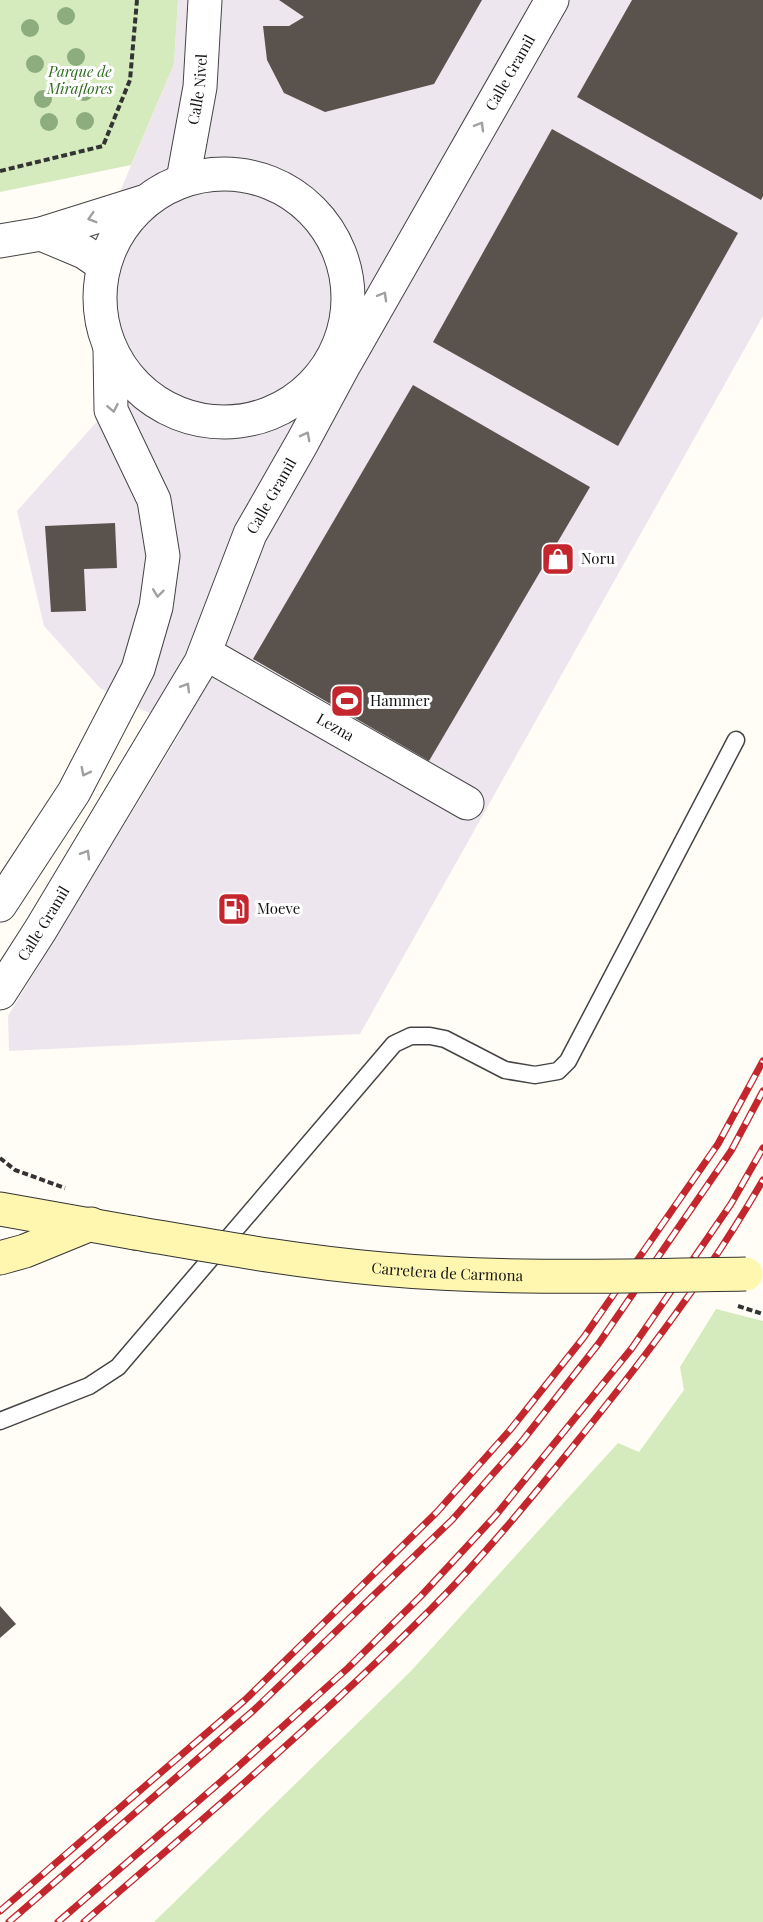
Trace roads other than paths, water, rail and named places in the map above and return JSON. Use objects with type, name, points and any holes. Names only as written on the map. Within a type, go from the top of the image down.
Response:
[{"type":"main road","points":[[0,1188],[22,1200],[82,1222]]},
{"type":"main road","points":[[0,1209],[82,1222]]},
{"type":"main road","points":[[0,1258],[25,1251],[82,1222]]},
{"type":"main road","name":"Carretera de Carmona","points":[[82,1222],[135,1233],[322,1263],[384,1269],[553,1277],[754,1274]]},
{"type":"street","name":"Calle Nivel","points":[[183,180],[200,87],[205,0]]},
{"type":"street","name":"Calle Gramil","points":[[0,993],[42,929],[201,662],[250,534],[302,443],[339,361],[552,0]]},
{"type":"street","points":[[0,905],[74,792],[138,669],[156,608],[163,556],[154,500],[111,410],[110,350],[99,308],[103,265],[118,231],[143,202],[162,189],[183,180],[225,173],[267,181],[304,202],[332,235],[347,275],[348,317],[339,361],[310,388],[277,411],[239,422],[210,421],[200,420],[163,407],[132,383],[110,350]]},
{"type":"street","points":[[0,241],[41,234],[143,202]]},
{"type":"street","points":[[41,234],[84,252],[103,265]]},
{"type":"street","name":"Lezna","points":[[205,653],[467,803]]},
{"type":"lane","points":[[0,1421],[88,1386],[118,1367],[394,1044],[411,1036],[430,1035],[445,1039],[506,1070],[535,1075],[558,1071],[568,1061],[736,740]]},
{"type":"railway","points":[[0,1911],[245,1700],[437,1512],[510,1430],[584,1337],[718,1144],[763,1061]]},
{"type":"railway","points":[[9,1922],[254,1710],[452,1520],[523,1440],[599,1343],[731,1151],[763,1091]]},
{"type":"railway","points":[[58,1922],[232,1772],[348,1668],[421,1596],[496,1515],[632,1348],[731,1204],[763,1148]]},
{"type":"railway","points":[[84,1922],[304,1729],[389,1650],[469,1569],[540,1487],[650,1348],[698,1283],[763,1180]]},
{"type":"place","name":"Noru","points":[[558,559]]},
{"type":"place","name":"Hammer","points":[[347,701]]},
{"type":"place","name":"Moeve","points":[[234,909]]},
{"type":"park label","name":"Parque de Miraflores","points":[[80,80]]}]
